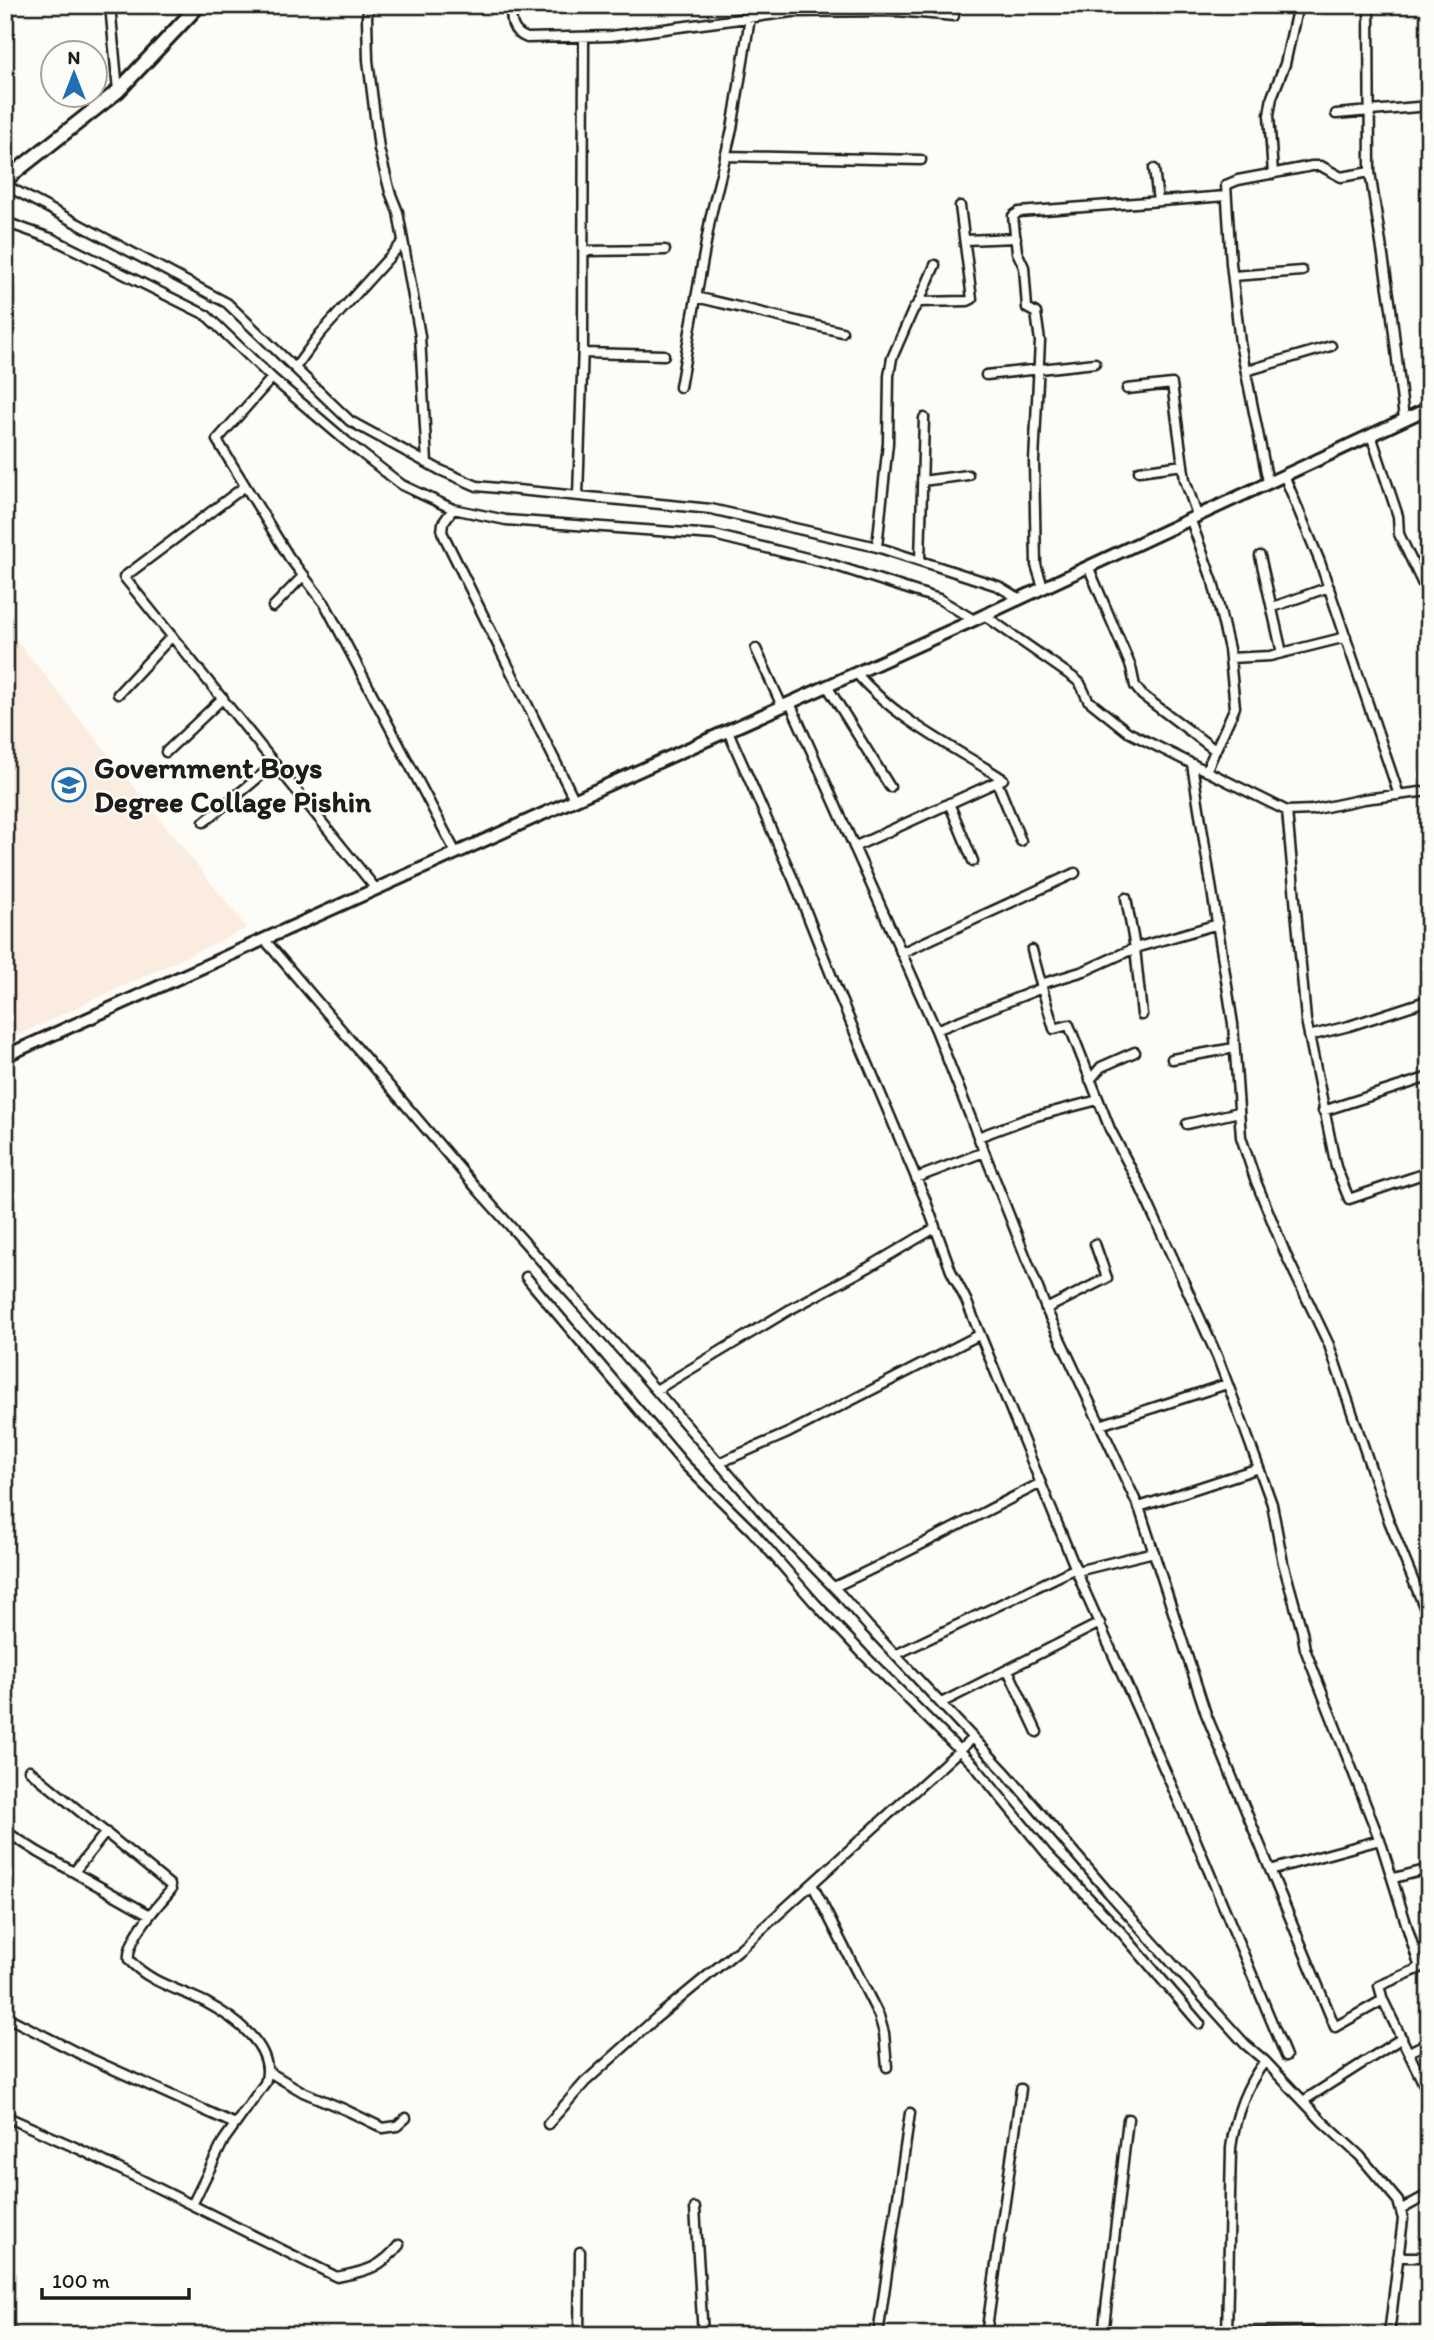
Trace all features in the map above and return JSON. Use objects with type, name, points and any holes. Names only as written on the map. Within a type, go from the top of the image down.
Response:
[{"type":"main road","points":[[8,175],[118,91],[199,5]]},
{"type":"main road","points":[[5,1056],[979,618],[1429,408]]},
{"type":"street","points":[[110,5],[118,91]]},
{"type":"street","points":[[369,5],[368,60],[379,149],[398,212],[420,336],[427,463]]},
{"type":"street","points":[[511,5],[511,23],[520,35],[527,38],[611,36],[792,12],[924,12],[954,16]]},
{"type":"street","points":[[1273,173],[1269,115],[1272,97],[1285,64],[1298,5]]},
{"type":"street","points":[[1369,5],[1370,172],[1391,308],[1404,419]]},
{"type":"street","points":[[680,387],[750,18]]},
{"type":"street","points":[[578,496],[583,354],[584,37]]},
{"type":"street","points":[[1336,114],[1429,106]]},
{"type":"street","points":[[725,156],[921,160]]},
{"type":"street","points":[[1268,482],[1240,343],[1226,185],[1311,166],[1321,166],[1340,177],[1370,172]]},
{"type":"street","points":[[1154,169],[1158,201]]},
{"type":"street","points":[[5,186],[227,303],[350,421],[427,463],[477,486],[711,509],[877,547],[998,586],[1018,598]]},
{"type":"street","points":[[1043,587],[1036,565],[1034,461],[1040,341],[1038,317],[1027,308],[1024,267],[1017,252],[1013,216],[1019,212],[1226,196]]},
{"type":"street","points":[[919,302],[972,299],[960,206]]},
{"type":"street","points":[[5,222],[53,239],[206,315],[272,378],[402,485],[453,509],[506,520],[714,535],[827,563],[939,599],[979,618],[1073,678],[1080,683],[1088,700],[1119,726],[1287,811],[1312,810],[1364,799],[1429,791]]},
{"type":"street","points":[[965,240],[1016,238]]},
{"type":"street","points":[[295,368],[320,334],[403,242]]},
{"type":"street","points":[[584,251],[665,250]]},
{"type":"street","points":[[877,547],[888,443],[889,376],[892,358],[935,265]]},
{"type":"street","points":[[1233,276],[1303,271]]},
{"type":"street","points":[[696,297],[842,331]]},
{"type":"street","points":[[1246,371],[1331,346]]},
{"type":"street","points":[[583,354],[664,355]]},
{"type":"street","points":[[986,375],[1095,363]]},
{"type":"street","points":[[272,378],[217,440],[289,557],[325,604],[456,853]]},
{"type":"street","points":[[1127,389],[1172,384],[1185,480],[1213,582],[1230,658],[1236,707],[1207,769]]},
{"type":"street","points":[[920,561],[924,418]]},
{"type":"street","points":[[1371,435],[1398,516],[1399,534],[1429,597]]},
{"type":"street","points":[[1139,471],[1183,465]]},
{"type":"street","points":[[922,481],[968,475]]},
{"type":"street","points":[[1284,475],[1329,587],[1399,795]]},
{"type":"street","points":[[244,487],[124,577],[376,888]]},
{"type":"street","points":[[453,509],[443,523],[442,532],[574,799]]},
{"type":"street","points":[[1260,556],[1282,653]]},
{"type":"street","points":[[1088,566],[1131,667],[1135,685],[1142,695],[1214,753]]},
{"type":"street","points":[[273,607],[304,575]]},
{"type":"street","points":[[1273,607],[1329,587]]},
{"type":"street","points":[[118,694],[172,636]]},
{"type":"street","points":[[1230,658],[1282,653],[1346,637]]},
{"type":"street","points":[[756,649],[854,847],[936,1030],[1046,1308],[1139,1507],[1206,1714],[1335,2027],[1384,2000]]},
{"type":"street","points":[[854,847],[1003,779],[897,714],[873,693],[856,673]]},
{"type":"street","points":[[827,686],[890,786]]},
{"type":"street","points":[[166,752],[223,698]]},
{"type":"street","points":[[728,730],[794,881],[916,1178],[951,1271],[1076,1569],[1192,1830],[1286,2056]]},
{"type":"street","points":[[204,822],[275,764]]},
{"type":"street","points":[[1192,764],[1233,1024],[1241,1137],[1255,1178],[1309,1306],[1329,1345],[1389,1521],[1429,1619]]},
{"type":"street","points":[[997,782],[1021,841]]},
{"type":"street","points":[[949,803],[973,860]]},
{"type":"street","points":[[1287,811],[1309,1036],[1336,1167],[1349,1199],[1429,1172]]},
{"type":"street","points":[[901,953],[1075,873]]},
{"type":"street","points":[[1126,898],[1135,948],[1142,1015]]},
{"type":"street","points":[[936,1030],[1135,948],[1218,924]]},
{"type":"street","points":[[264,939],[478,1190],[773,1525],[973,1738],[1245,2044],[1360,2156],[1398,2201],[1404,2219],[1389,2335]]},
{"type":"street","points":[[1032,950],[1054,1029],[1069,1025],[1098,1100],[1172,1256],[1227,1384],[1272,1504],[1283,1563],[1305,1649],[1394,1878],[1420,1968],[1379,1986],[1429,2095]]},
{"type":"street","points":[[1309,1036],[1429,1000]]},
{"type":"street","points":[[1172,1059],[1234,1048]]},
{"type":"street","points":[[1090,1080],[1101,1067],[1135,1052]]},
{"type":"street","points":[[1323,1111],[1429,1077]]},
{"type":"street","points":[[978,1137],[1029,1118],[1098,1100]]},
{"type":"street","points":[[1187,1124],[1238,1112]]},
{"type":"street","points":[[916,1178],[984,1152]]},
{"type":"street","points":[[656,1390],[789,1310],[935,1228]]},
{"type":"street","points":[[1046,1308],[1107,1278],[1095,1244]]},
{"type":"street","points":[[526,1277],[684,1464],[752,1531],[831,1621],[974,1765],[1047,1854],[1121,1932],[1200,2024]]},
{"type":"street","points":[[719,1463],[788,1433],[979,1335]]},
{"type":"street","points":[[1100,1425],[1227,1384]]},
{"type":"street","points":[[1139,1507],[1259,1468]]},
{"type":"street","points":[[834,1587],[902,1556],[958,1524],[1041,1483]]},
{"type":"street","points":[[895,1655],[1076,1569],[1154,1552]]},
{"type":"street","points":[[940,1703],[1100,1623]]},
{"type":"street","points":[[1008,1670],[1037,1732]]},
{"type":"street","points":[[548,2124],[585,2082],[812,1884],[973,1738]]},
{"type":"street","points":[[29,1770],[170,1885],[171,1890],[150,1915],[130,1948],[129,1960],[142,1973],[207,2003],[239,2025],[267,2058],[269,2072],[265,2082],[210,2166],[192,2205]]},
{"type":"street","points":[[5,1831],[150,1915]]},
{"type":"street","points":[[74,1872],[106,1832]]},
{"type":"street","points":[[1270,1870],[1380,1840]]},
{"type":"street","points":[[1394,1878],[1429,1869]]},
{"type":"street","points":[[812,1884],[879,2016],[884,2033],[887,2067]]},
{"type":"street","points":[[1416,1953],[1429,1944]]},
{"type":"street","points":[[5,2016],[82,2056],[235,2124]]},
{"type":"street","points":[[1303,2101],[1402,2038]]},
{"type":"street","points":[[1409,2052],[1429,2042]]},
{"type":"street","points":[[1227,2334],[1231,2148],[1234,2125],[1249,2084],[1265,2061]]},
{"type":"street","points":[[269,2072],[303,2092],[383,2128],[397,2126],[406,2118]]},
{"type":"street","points":[[986,2335],[1021,2089]]},
{"type":"street","points":[[878,2335],[911,2113]]},
{"type":"street","points":[[5,2116],[79,2149],[337,2277],[371,2269],[386,2259],[399,2245]]},
{"type":"street","points":[[1103,2335],[1128,2119]]},
{"type":"street","points":[[1402,2209],[1429,2194]]},
{"type":"street","points":[[695,2208],[703,2335]]},
{"type":"street","points":[[579,2335],[580,2252]]},
{"type":"street","points":[[1398,2257],[1429,2256]]},
{"type":"street","points":[[5,2330],[17,2335]]},
{"type":"street","points":[[1184,2335],[1313,2332],[1333,2335]]},
{"type":"shaded area","name":"Government Boys Degree Collage Pishin","points":[[13,636],[247,928],[5,1041],[5,642]]},
{"type":"place","name":"Government Boys Degree Collage Pishin","points":[[69,785]]}]
